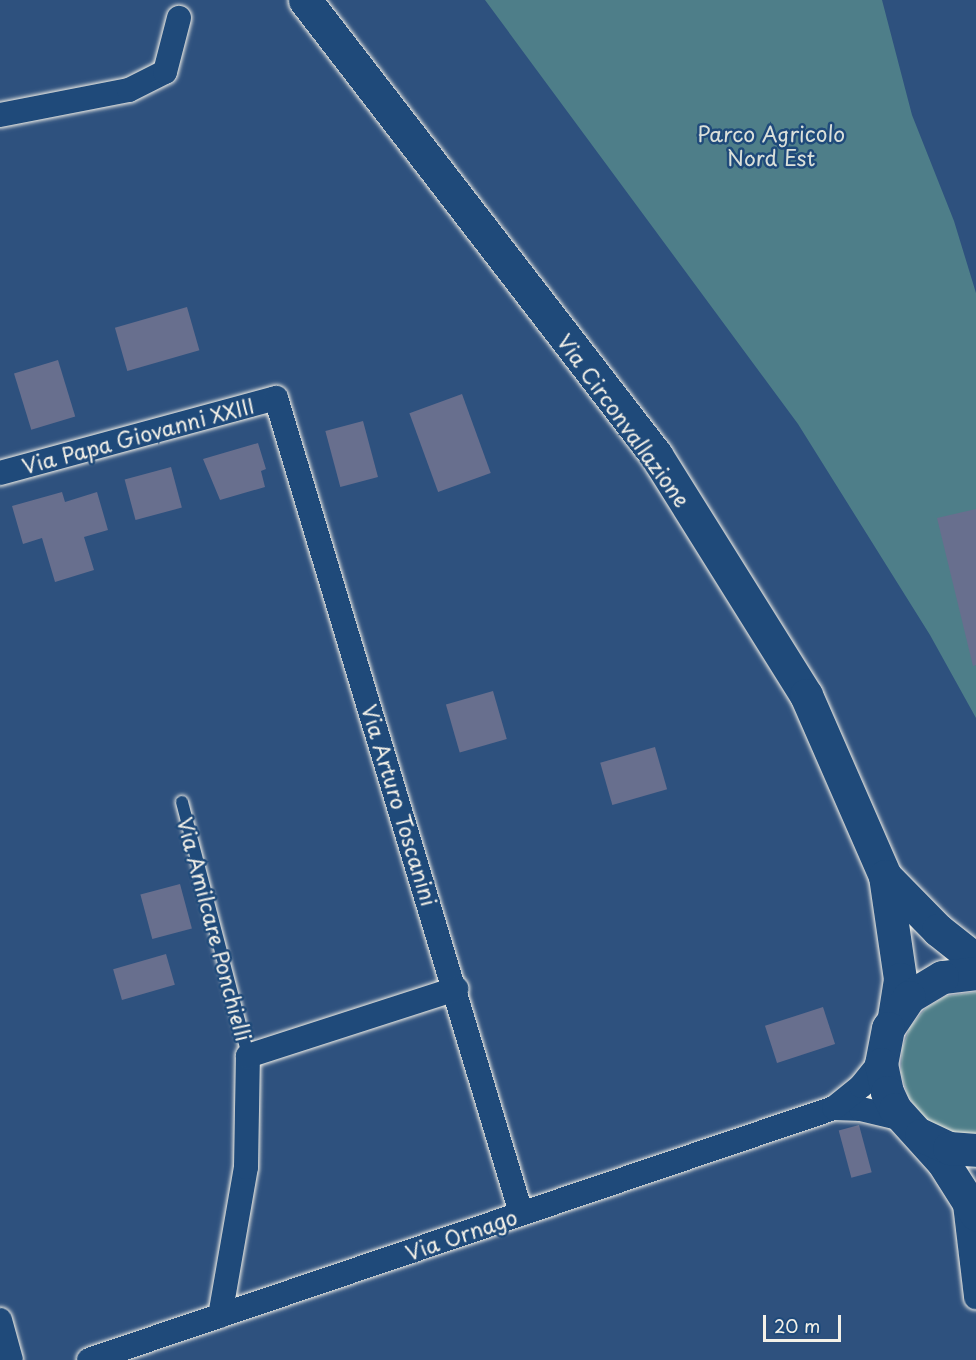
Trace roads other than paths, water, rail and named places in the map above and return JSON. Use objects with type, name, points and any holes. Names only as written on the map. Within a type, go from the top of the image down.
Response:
[{"type":"main road","name":"Via Circonvallazione","points":[[305,0],[656,455],[806,695],[885,876],[900,979],[894,1016],[884,1040],[882,1060],[886,1092],[909,1126],[970,1202]]},
{"type":"main road","name":"Via Circonvallazione","points":[[885,876],[938,930],[976,960]]},
{"type":"main road","name":"Via Circonvallazione","points":[[894,1016],[910,996],[928,983],[952,974],[976,973]]},
{"type":"main road","points":[[909,1126],[946,1147],[976,1150]]},
{"type":"street","points":[[0,115],[129,90],[165,72],[179,18]]},
{"type":"street","name":"Via Papa Giovanni XXIII","points":[[0,473],[276,398]]},
{"type":"street","name":"Via Arturo Toscanini","points":[[276,398],[456,989],[521,1213]]},
{"type":"street","name":"Via Amilcare Ponchielli","points":[[220,1316],[246,1167],[248,1056],[456,989]]},
{"type":"street","name":"Via Ornago","points":[[89,1360],[834,1108],[861,1086],[882,1060]]},
{"type":"street","name":"Via Ornago","points":[[834,1108],[861,1109],[909,1126]]},
{"type":"street","points":[[970,1202],[976,1297]]},
{"type":"street","points":[[0,1320],[10,1360]]},
{"type":"lane","name":"Via Amilcare Ponchielli","points":[[182,802],[248,1056]]},
{"type":"park label","name":"Parco Agricolo Nord Est","points":[[771,145]]}]
